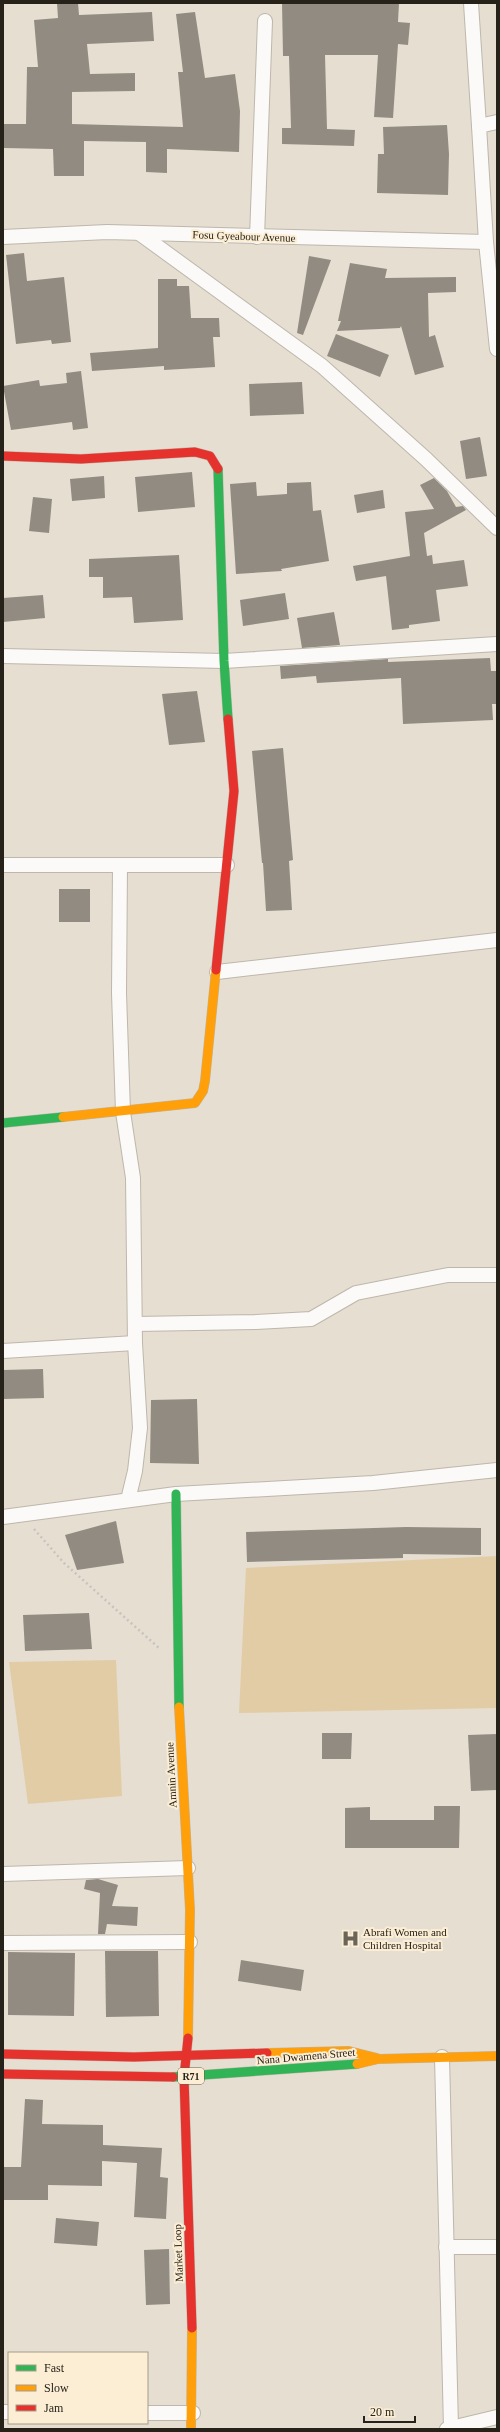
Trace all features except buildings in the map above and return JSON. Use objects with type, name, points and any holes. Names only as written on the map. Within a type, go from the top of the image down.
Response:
[{"type":"street","points":[[471,3],[486,242],[497,349]]},
{"type":"street","points":[[257,237],[265,21]]},
{"type":"street","points":[[479,126],[497,122]]},
{"type":"street","name":"Fosu Gyeabour Avenue","points":[[3,236],[107,232],[486,242]]},
{"type":"street","points":[[139,233],[322,366],[426,459],[497,528]]},
{"type":"street","points":[[3,456],[81,459],[195,452],[210,456],[218,468],[224,661],[234,791],[217,972],[203,1091],[195,1103],[123,1112],[3,1123]]},
{"type":"street","points":[[3,656],[224,661],[497,644]]},
{"type":"street","points":[[3,865],[227,865]]},
{"type":"street","points":[[120,866],[119,992],[123,1112],[133,1178],[135,1343],[140,1428],[135,1471],[128,1500]]},
{"type":"street","points":[[217,972],[497,940]]},
{"type":"street","points":[[135,1324],[256,1322],[311,1319],[356,1293],[448,1275],[497,1275]]},
{"type":"street","points":[[3,1351],[135,1343]]},
{"type":"street","points":[[3,1517],[176,1494],[373,1483],[497,1470]]},
{"type":"street","name":"Amnin Avenue","points":[[176,1494],[177,1664],[188,1868],[190,1942],[187,2054]]},
{"type":"street","points":[[3,1874],[188,1868]]},
{"type":"street","points":[[3,1943],[190,1942]]},
{"type":"street","name":"Nana Dwamena Street","points":[[3,2054],[134,2057],[187,2054],[350,2051],[378,2058]]},
{"type":"street","name":"Market Loop","points":[[187,2054],[184,2077],[193,2345],[193,2413],[191,2429]]},
{"type":"street","name":"R71","points":[[378,2058],[497,2056]]},
{"type":"street","points":[[442,2057],[449,2428],[497,2417]]},
{"type":"street","name":"Nana Dwamena Street","points":[[3,2074],[184,2077],[350,2066],[378,2058]]},
{"type":"street","points":[[446,2247],[497,2247]]},
{"type":"street","points":[[148,2413],[193,2413]]},
{"type":"path","points":[[21,1515],[64,1563],[177,1664]]},
{"type":"shaded area","points":[[497,1556],[497,1708],[239,1713],[246,1568]]},
{"type":"shaded area","points":[[116,1660],[122,1796],[28,1804],[9,1662]]},
{"type":"traffic: fast","points":[[218,469],[224,661],[228,719]]},
{"type":"traffic: fast","points":[[3,1123],[63,1117]]},
{"type":"traffic: fast","points":[[176,1494],[179,1707]]},
{"type":"traffic: fast","points":[[173,2077],[357,2064]]},
{"type":"traffic: slow","points":[[63,1117],[195,1103],[203,1091],[205,1081],[216,970]]},
{"type":"traffic: slow","points":[[179,1707],[190,1910],[188,2038]]},
{"type":"traffic: slow","points":[[267,2053],[349,2051],[377,2058]]},
{"type":"traffic: slow","points":[[357,2064],[378,2059],[497,2056]]},
{"type":"traffic: slow","points":[[191,2429],[192,2328]]},
{"type":"traffic: jam","points":[[3,456],[81,459],[195,452],[210,456],[218,469]]},
{"type":"traffic: jam","points":[[216,970],[234,791],[228,719]]},
{"type":"traffic: jam","points":[[188,2038],[184,2077],[192,2328]]},
{"type":"traffic: jam","points":[[3,2054],[134,2057],[267,2053]]},
{"type":"traffic: jam","points":[[3,2074],[173,2077]]},
{"type":"place","name":"Abrafi Women and Children Hospital","points":[[350,1938]]}]
